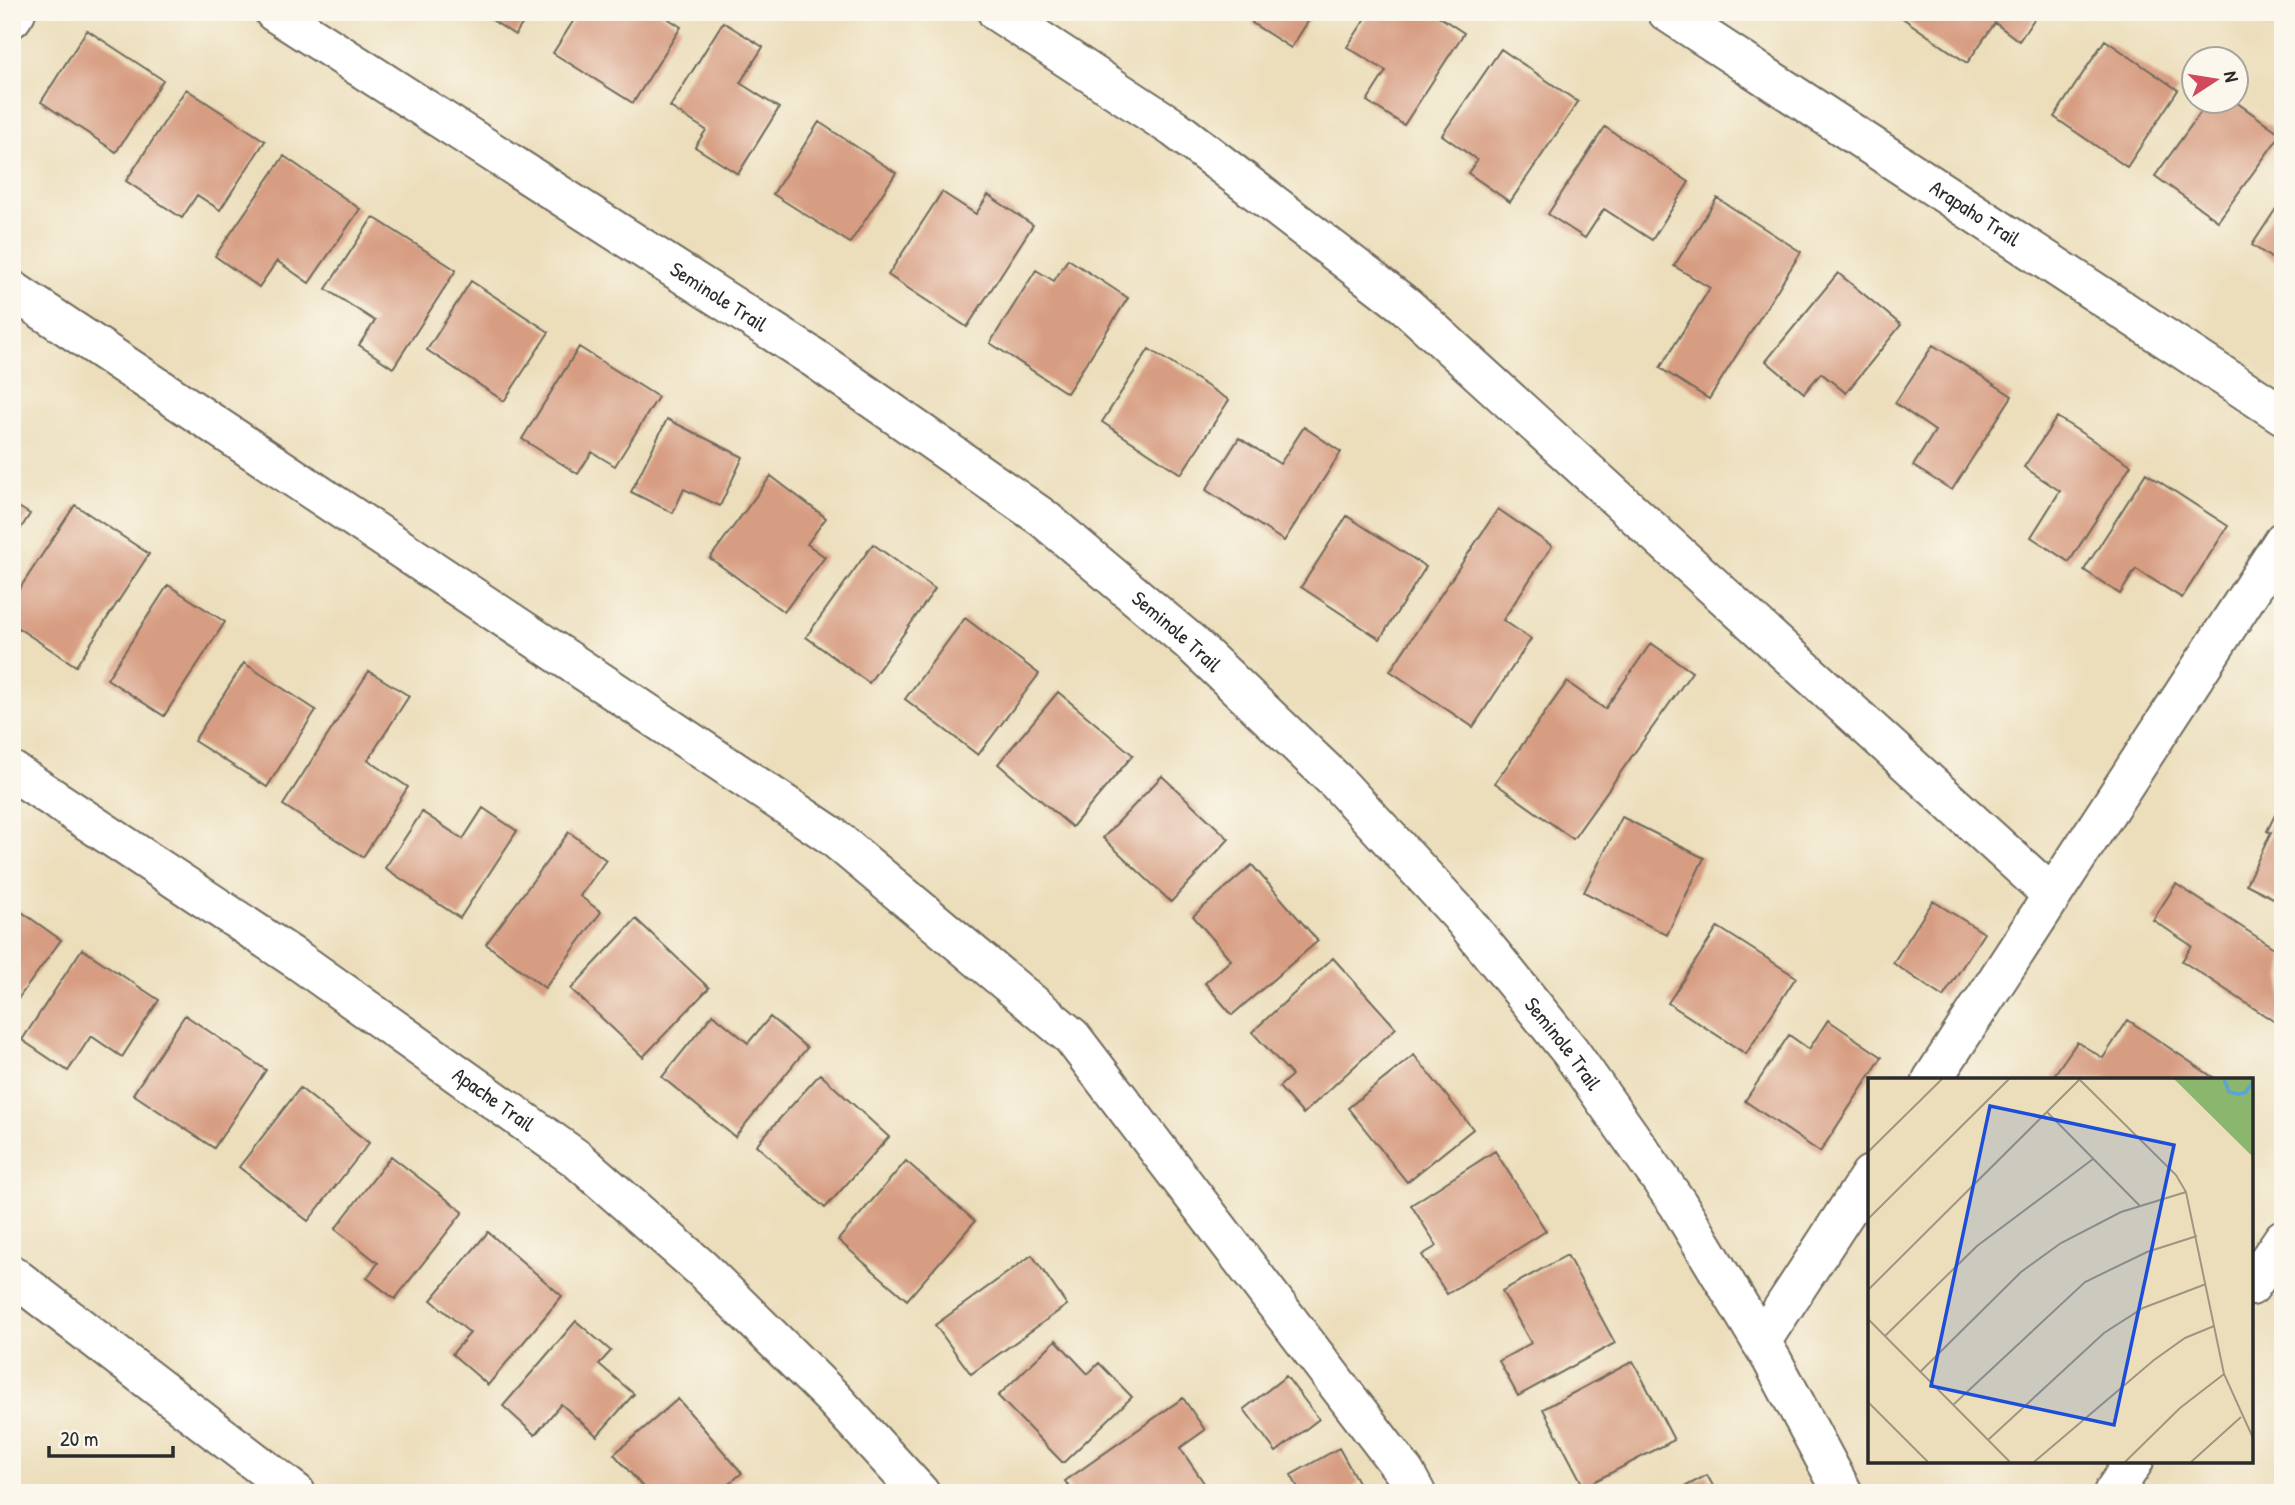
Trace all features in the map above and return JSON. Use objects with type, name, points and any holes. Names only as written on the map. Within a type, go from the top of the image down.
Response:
[{"type":"street","points":[[12,18],[16,12]]},
{"type":"street","name":"Seminole Trail","points":[[274,12],[814,358],[1043,518],[1190,642],[1338,783],[1468,925],[1570,1051],[1678,1204],[1761,1342],[1843,1493]]},
{"type":"street","points":[[997,12],[1174,128],[1406,306],[2052,895]]},
{"type":"street","name":"Arapaho Trail","points":[[1667,12],[2283,415]]},
{"type":"street","points":[[12,290],[832,836],[1072,1037],[1405,1472],[1416,1493]]},
{"type":"street","points":[[1933,1078],[2283,541]]},
{"type":"street","name":"Apache Trail","points":[[12,771],[299,961],[577,1159],[712,1278],[831,1396],[920,1493]]},
{"type":"street","points":[[1761,1342],[1868,1178]]},
{"type":"street","points":[[2253,1283],[2283,1239]]},
{"type":"street","points":[[12,1275],[296,1493]]},
{"type":"street","points":[[2113,1493],[2133,1463]]},
{"type":"building","points":[[480,12],[530,12],[515,35]]},
{"type":"building","points":[[579,12],[658,12],[681,27],[633,103],[553,53]]},
{"type":"building","points":[[1259,12],[1314,12],[1291,48],[1252,23]]},
{"type":"building","points":[[1370,12],[1432,12],[1464,33],[1404,125],[1367,101],[1386,71],[1347,47]]},
{"type":"building","points":[[1894,12],[2039,12],[2019,41],[1995,23],[1967,63]]},
{"type":"building","points":[[723,22],[763,47],[740,83],[779,108],[738,174],[695,147],[706,130],[670,107]]},
{"type":"building","points":[[87,30],[163,80],[116,152],[41,102]]},
{"type":"building","points":[[2105,40],[2178,90],[2127,167],[2054,117]]},
{"type":"building","points":[[1501,49],[1578,102],[1510,202],[1468,173],[1477,160],[1442,135]]},
{"type":"building","points":[[186,89],[265,141],[220,210],[197,195],[182,218],[126,181]]},
{"type":"building","points":[[2250,112],[2281,134],[2218,221],[2155,176],[2198,116],[2250,116]]},
{"type":"building","points":[[819,122],[896,173],[850,243],[773,194]]},
{"type":"building","points":[[1605,127],[1689,182],[1652,240],[1604,209],[1585,238],[1548,214]]},
{"type":"building","points":[[284,156],[360,209],[309,283],[277,261],[259,287],[215,256]]},
{"type":"building","points":[[942,192],[976,214],[988,195],[1033,225],[967,327],[888,275]]},
{"type":"building","points":[[1717,198],[1801,252],[1709,399],[1660,368],[1710,288],[1674,266]]},
{"type":"building","points":[[2283,198],[2283,266],[2252,245]]},
{"type":"building","points":[[373,217],[456,270],[393,368],[359,345],[375,321],[326,289]]},
{"type":"building","points":[[1068,259],[1128,298],[1067,393],[990,343],[1036,270],[1054,281]]},
{"type":"building","points":[[1838,273],[1901,325],[1846,393],[1821,373],[1804,393],[1766,361]]},
{"type":"building","points":[[471,281],[549,332],[504,401],[427,350]]},
{"type":"building","points":[[1933,345],[2012,396],[1952,490],[1913,466],[1935,431],[1895,403]]},
{"type":"building","points":[[579,347],[658,397],[615,466],[592,452],[578,474],[522,439]]},
{"type":"building","points":[[1149,349],[1229,400],[1181,474],[1102,422]]},
{"type":"building","points":[[2057,417],[2131,465],[2069,562],[2031,537],[2060,491],[2024,467]]},
{"type":"building","points":[[667,419],[743,457],[720,506],[684,489],[673,513],[631,492]]},
{"type":"building","points":[[1304,427],[1341,452],[1284,541],[1206,490],[1239,438],[1280,464]]},
{"type":"building","points":[[2146,473],[2228,526],[2182,598],[2136,569],[2120,594],[2084,570]]},
{"type":"building","points":[[771,476],[826,518],[807,544],[825,557],[784,612],[710,558]]},
{"type":"building","points":[[12,503],[30,514],[12,542]]},
{"type":"building","points":[[75,505],[149,554],[76,666],[12,624],[12,600]]},
{"type":"building","points":[[1498,509],[1552,546],[1503,620],[1531,639],[1473,727],[1390,671]]},
{"type":"building","points":[[1347,516],[1426,567],[1380,639],[1301,587]]},
{"type":"building","points":[[873,544],[935,589],[869,683],[806,637]]},
{"type":"building","points":[[168,585],[225,622],[164,716],[107,679]]},
{"type":"building","points":[[965,618],[1039,674],[978,755],[905,699]]},
{"type":"building","points":[[1651,643],[1692,672],[1573,839],[1495,783],[1567,682],[1605,709]]},
{"type":"building","points":[[244,663],[316,710],[267,787],[194,741]]},
{"type":"building","points":[[369,671],[409,696],[368,760],[408,787],[363,857],[283,805]]},
{"type":"building","points":[[1058,692],[1133,755],[1072,827],[998,764]]},
{"type":"building","points":[[1162,776],[1229,839],[1171,902],[1103,838]]},
{"type":"building","points":[[2283,799],[2283,903],[2246,884],[2271,833],[2267,831]]},
{"type":"building","points":[[483,808],[517,831],[460,918],[385,868],[422,812],[463,839]]},
{"type":"building","points":[[1622,817],[1704,858],[1667,935],[1584,892]]},
{"type":"building","points":[[569,832],[606,860],[580,896],[601,912],[545,988],[486,944]]},
{"type":"building","points":[[1252,865],[1318,941],[1232,1015],[1205,983],[1231,960],[1193,916]]},
{"type":"building","points":[[2176,884],[2283,954],[2281,1026],[2182,961],[2192,946],[2153,920]]},
{"type":"building","points":[[1933,901],[1984,933],[1943,997],[1893,963]]},
{"type":"building","points":[[12,905],[61,940],[12,1007]]},
{"type":"building","points":[[636,919],[709,988],[643,1057],[571,989]]},
{"type":"building","points":[[1718,927],[1796,977],[1746,1054],[1668,1003]]},
{"type":"building","points":[[82,949],[159,1000],[122,1057],[91,1036],[68,1071],[22,1040]]},
{"type":"building","points":[[1333,958],[1396,1028],[1303,1114],[1279,1087],[1292,1075],[1252,1032]]},
{"type":"building","points":[[713,1014],[748,1043],[770,1017],[807,1048],[735,1137],[662,1077]]},
{"type":"building","points":[[185,1015],[266,1070],[214,1148],[133,1094]]},
{"type":"building","points":[[1828,1020],[1882,1057],[1820,1152],[1745,1101],[1789,1035],[1809,1049]]},
{"type":"building","points":[[2128,1020],[2214,1078],[2052,1078],[2077,1042],[2103,1058]]},
{"type":"building","points":[[1414,1055],[1473,1129],[1407,1182],[1348,1108]]},
{"type":"building","points":[[820,1074],[889,1137],[825,1208],[756,1145]]},
{"type":"building","points":[[300,1088],[369,1143],[308,1221],[239,1167]]},
{"type":"building","points":[[1495,1151],[1546,1231],[1447,1294],[1422,1255],[1437,1246],[1411,1205]]},
{"type":"building","points":[[391,1156],[463,1212],[395,1299],[367,1278],[378,1263],[335,1229]]},
{"type":"building","points":[[906,1161],[975,1221],[907,1300],[838,1240]]},
{"type":"building","points":[[488,1232],[562,1296],[488,1385],[452,1354],[470,1333],[431,1300]]},
{"type":"building","points":[[1032,1255],[1067,1305],[971,1374],[935,1325]]},
{"type":"building","points":[[1567,1255],[1615,1343],[1518,1396],[1499,1361],[1531,1343],[1502,1291]]},
{"type":"building","points":[[576,1321],[611,1351],[599,1364],[634,1394],[597,1436],[561,1404],[535,1435],[503,1406]]},
{"type":"building","points":[[1056,1340],[1088,1374],[1099,1363],[1132,1397],[1063,1463],[998,1396]]},
{"type":"building","points":[[1633,1361],[1674,1440],[1584,1487],[1543,1409]]},
{"type":"building","points":[[1286,1376],[1319,1419],[1276,1452],[1244,1409]]},
{"type":"building","points":[[1183,1398],[1205,1430],[1180,1448],[1211,1493],[1073,1493],[1065,1481]]},
{"type":"building","points":[[678,1399],[742,1473],[718,1493],[648,1493],[614,1454]]},
{"type":"building","points":[[1339,1448],[1359,1484],[1344,1493],[1301,1493],[1291,1475]]},
{"type":"building","points":[[1707,1475],[1717,1493],[1673,1493]]}]
